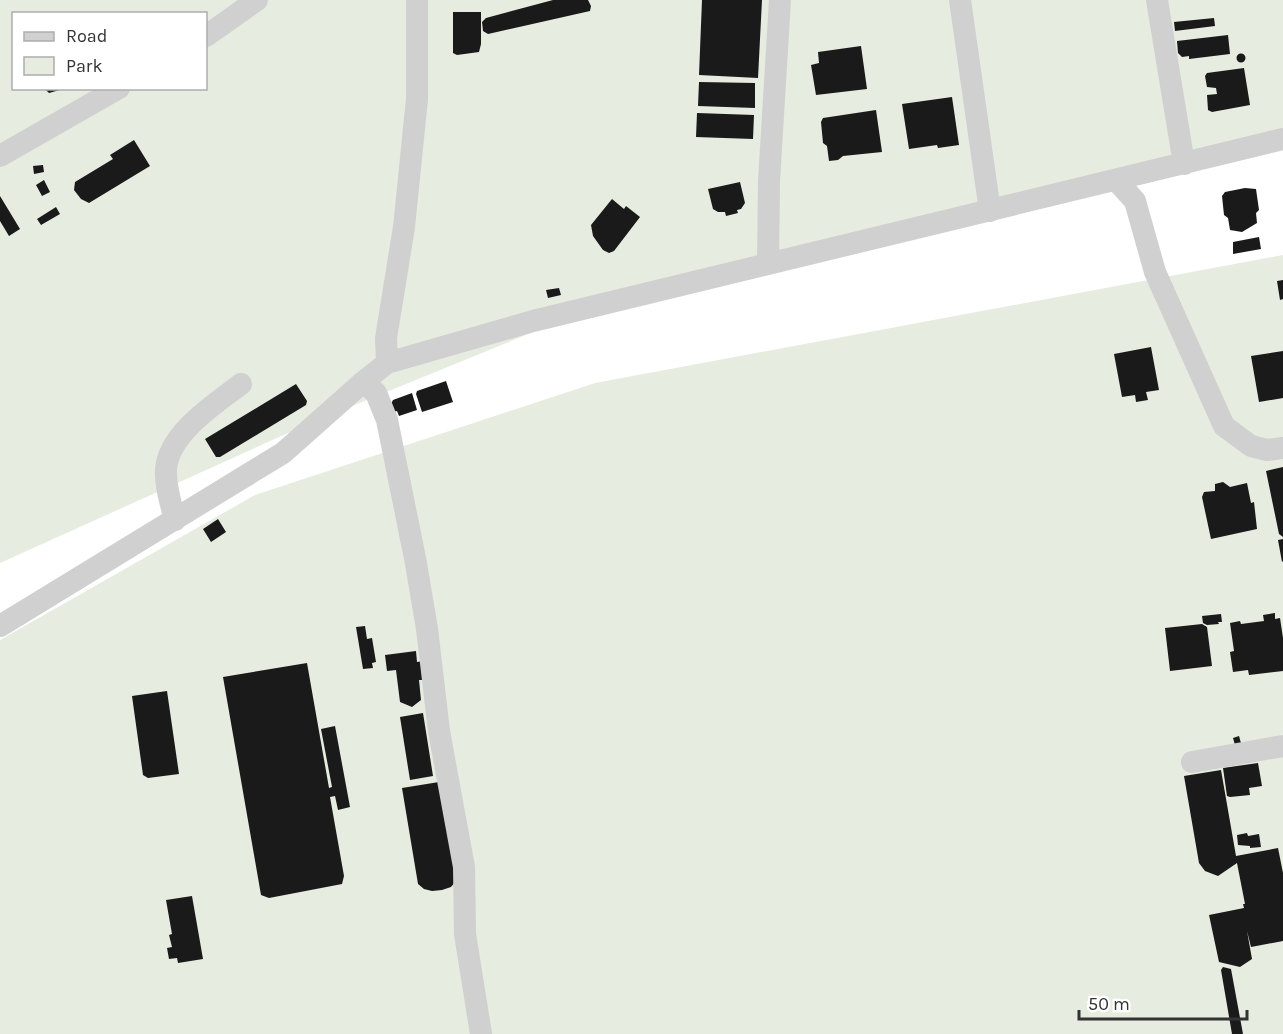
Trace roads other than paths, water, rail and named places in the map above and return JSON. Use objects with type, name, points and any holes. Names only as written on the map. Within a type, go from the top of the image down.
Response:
[{"type":"street","points":[[207,35],[257,0]]},
{"type":"street","points":[[387,363],[386,338],[404,228],[417,99],[417,0]]},
{"type":"street","points":[[768,264],[769,181],[780,0]]},
{"type":"street","points":[[960,0],[990,211]]},
{"type":"street","points":[[1157,0],[1184,164]]},
{"type":"street","points":[[0,156],[116,90]]},
{"type":"street","points":[[0,626],[283,453],[387,363],[533,321],[1283,139]]},
{"type":"street","points":[[1116,180],[1135,201],[1155,272],[1224,426],[1251,446],[1267,450],[1283,448]]},
{"type":"street","points":[[363,382],[376,393],[387,420],[415,558],[427,630],[439,732],[464,867],[465,934],[481,1034]]},
{"type":"street","points":[[175,520],[166,469],[174,447],[192,423],[241,384]]},
{"type":"street","points":[[1192,762],[1283,746]]}]
